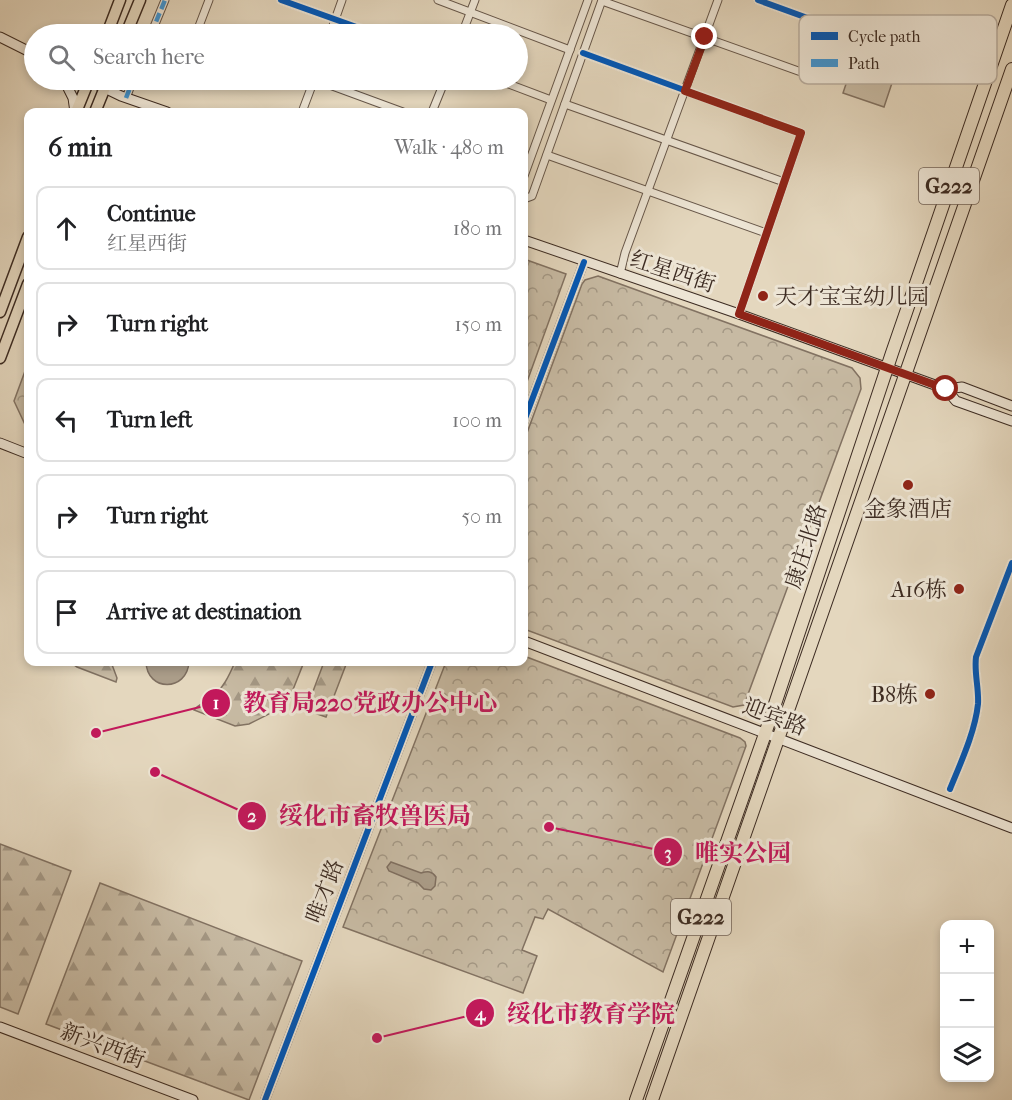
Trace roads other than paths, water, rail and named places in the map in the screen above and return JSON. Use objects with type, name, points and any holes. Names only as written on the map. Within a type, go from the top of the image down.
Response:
[{"type":"highway","name":"康庄北路","points":[[997,48],[1012,5]]},
{"type":"highway","name":"康庄北路","points":[[652,1100],[1012,69]]},
{"type":"highway","name":"康庄北路","points":[[636,1100],[765,734],[887,367],[985,84]]},
{"type":"main road","points":[[111,24],[120,0]]},
{"type":"main road","points":[[130,24],[140,0]]},
{"type":"main road","points":[[0,37],[24,49]]},
{"type":"main road","points":[[69,90],[74,108]]},
{"type":"main road","points":[[77,108],[85,90]]},
{"type":"main road","points":[[97,108],[104,90]]},
{"type":"main road","points":[[115,90],[126,98],[155,108]]},
{"type":"main road","name":"红星西街","points":[[528,241],[739,314],[946,389],[962,387],[1012,406]]},
{"type":"main road","points":[[0,312],[24,248]]},
{"type":"main road","points":[[0,358],[24,295]]},
{"type":"main road","name":"红星西街","points":[[946,389],[956,401],[1012,421]]},
{"type":"main road","points":[[0,443],[24,452]]},
{"type":"main road","name":"迎宾路","points":[[528,643],[1012,828]]},
{"type":"main road","name":"新兴西街","points":[[0,1027],[193,1100]]},
{"type":"street","points":[[155,24],[165,0]]},
{"type":"street","points":[[200,24],[209,0]]},
{"type":"street","points":[[281,0],[347,24]]},
{"type":"street","points":[[334,24],[342,0]]},
{"type":"street","points":[[438,0],[502,24]]},
{"type":"street","points":[[466,24],[475,0]]},
{"type":"street","points":[[528,154],[588,0]]},
{"type":"street","points":[[528,198],[532,196],[602,0],[799,70]]},
{"type":"street","points":[[620,274],[625,253],[718,0]]},
{"type":"street","points":[[758,0],[800,15]]},
{"type":"street","points":[[528,34],[570,50]]},
{"type":"street","points":[[583,53],[801,133],[739,314]]},
{"type":"street","points":[[126,98],[130,90]]},
{"type":"street","points":[[304,108],[311,90]]},
{"type":"street","points":[[342,90],[392,108]]},
{"type":"street","points":[[434,108],[441,90]]},
{"type":"street","points":[[524,90],[551,100]]},
{"type":"street","points":[[565,104],[784,182]]},
{"type":"street","points":[[547,155],[766,233]]},
{"type":"street","points":[[528,410],[584,262]]},
{"type":"street","points":[[950,789],[964,754],[978,703],[974,669],[976,657],[1012,563]]},
{"type":"street","name":"唯才路","points":[[264,1100],[430,666]]},
{"type":"place","name":"天才宝宝幼儿园","points":[[763,296]]},
{"type":"place","name":"金象酒店","points":[[908,485]]},
{"type":"place","name":"A16栋","points":[[959,589]]},
{"type":"place","name":"B8栋","points":[[930,694]]},
{"type":"place","name":"教育局220党政办公中心","points":[[96,733]]},
{"type":"place","name":"绥化市畜牧兽医局","points":[[155,772]]},
{"type":"place","name":"唯实公园","points":[[549,827]]},
{"type":"place","name":"绥化市教育学院","points":[[377,1038]]}]
